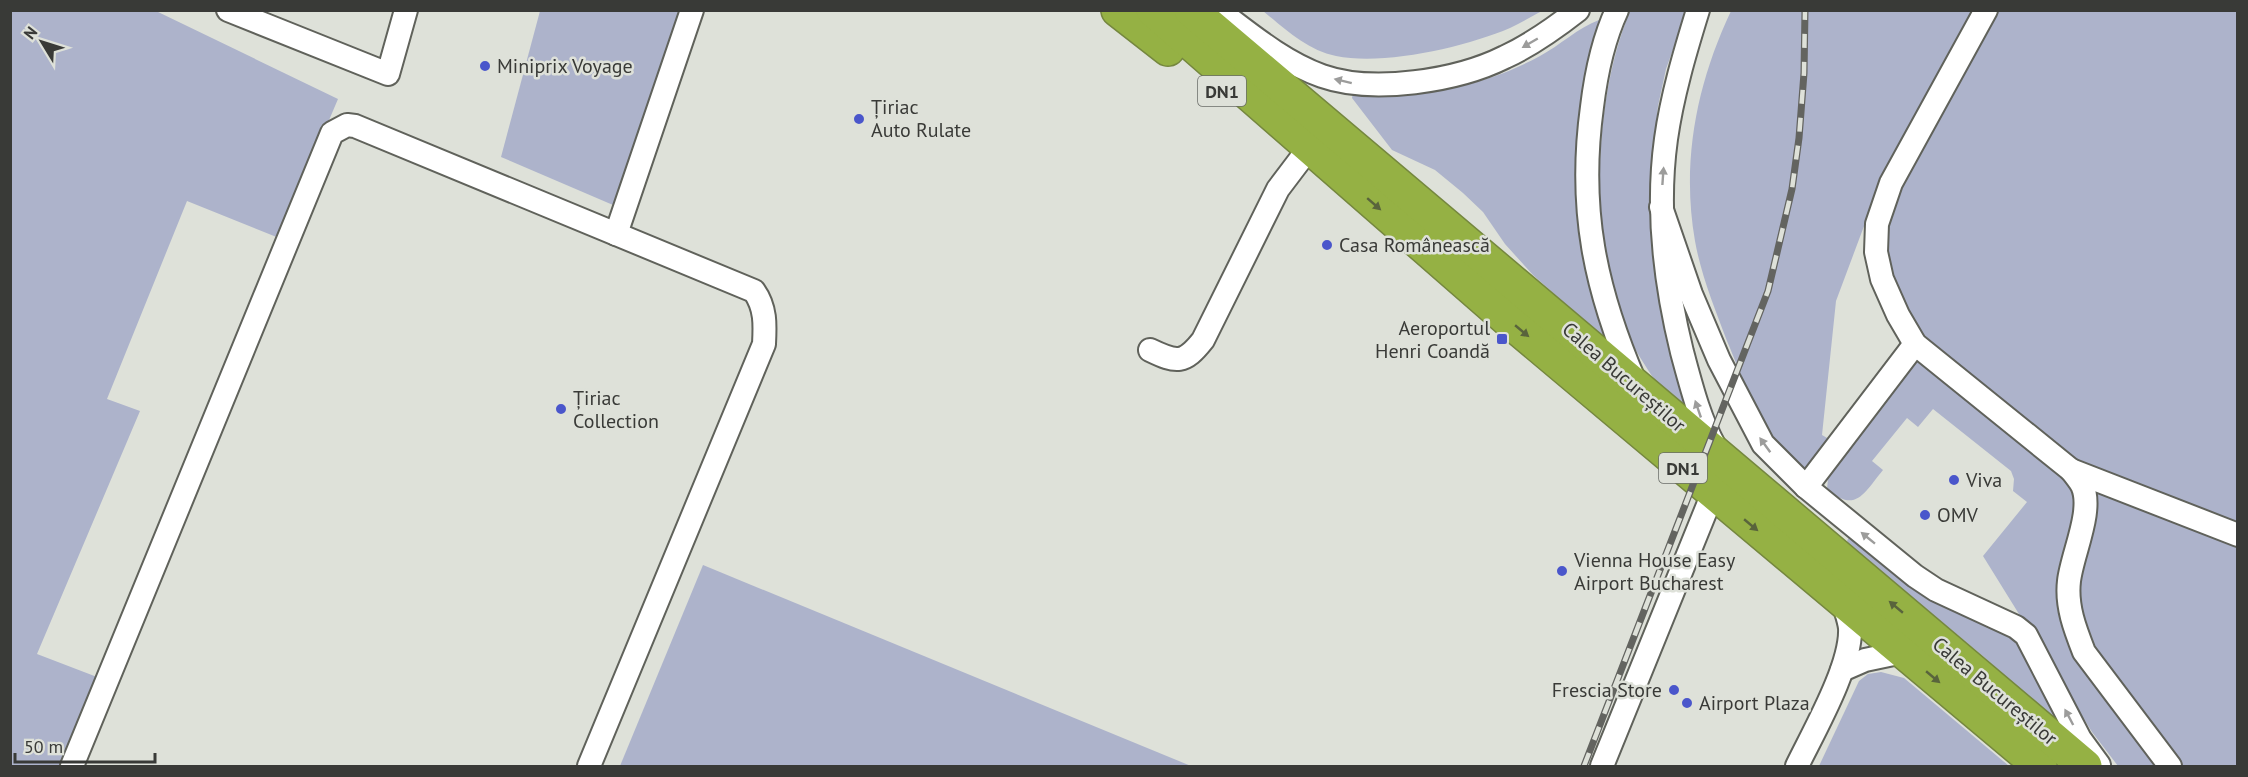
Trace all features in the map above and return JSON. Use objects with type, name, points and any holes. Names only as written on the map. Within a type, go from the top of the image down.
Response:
[{"type":"highway","name":"DN1","points":[[1118,10],[1291,144],[1328,154],[1322,107],[1216,10]]},
{"type":"highway","name":"Calea Bucureștilor","points":[[1153,10],[1328,154],[1713,493],[2040,766]]},
{"type":"highway","name":"Calea Bucureștilor","points":[[1191,10],[1328,154],[1638,389],[2085,766]]},
{"type":"street","points":[[228,10],[388,74],[406,10]]},
{"type":"street","points":[[616,234],[692,10]]},
{"type":"street","points":[[1216,10],[1270,49],[1297,64],[1322,76],[1352,84],[1399,84],[1451,76],[1504,58],[1589,10]]},
{"type":"street","points":[[1554,28],[1578,10]]},
{"type":"street","points":[[1617,10],[1609,27],[1595,84],[1588,136],[1586,192],[1591,243],[1601,290],[1617,339],[1638,389]]},
{"type":"street","points":[[1698,10],[1683,57],[1666,139],[1661,207],[1673,315],[1699,411],[1723,462]]},
{"type":"street","points":[[1986,10],[1891,183],[1877,224],[1876,252],[1882,279],[1914,344],[2071,470],[2082,486],[2086,502],[2069,580],[2068,602],[2075,631],[2084,652],[2170,766]]},
{"type":"street","points":[[72,766],[332,133],[347,125],[355,126],[754,291],[761,301],[765,320],[764,344],[590,766]]},
{"type":"street","points":[[1150,350],[1171,360],[1182,360],[1193,352],[1203,340],[1278,189],[1328,154]]},
{"type":"street","points":[[1661,207],[1691,294],[1724,370],[1763,444],[1806,487],[1926,585],[2016,627],[2026,635],[2080,739],[2100,766]]},
{"type":"street","points":[[1806,487],[1914,344]]},
{"type":"street","points":[[2071,470],[2238,535]]},
{"type":"street","points":[[1602,766],[1713,493]]},
{"type":"street","points":[[1807,533],[1842,517]]},
{"type":"street","points":[[1797,766],[1842,670],[1850,641],[1850,626],[1843,601]]},
{"type":"street","points":[[1842,670],[1865,660],[1903,652]]},
{"type":"shaded area","points":[[10,11],[156,11],[338,99],[279,238],[187,201],[107,399],[140,411],[37,654],[97,677],[61,766],[11,766]]},
{"type":"shaded area","points":[[540,11],[681,11],[613,205],[501,157]]},
{"type":"shaded area","points":[[1263,11],[1542,11],[1510,28],[1471,42],[1424,53],[1377,59],[1336,56],[1315,49]]},
{"type":"shaded area","points":[[1630,11],[1687,11],[1666,69],[1658,106],[1653,154],[1653,235],[1686,406],[1655,380],[1627,334],[1611,285],[1604,247],[1600,206],[1603,123],[1618,45]]},
{"type":"shaded area","points":[[1731,11],[1979,11],[1879,186],[1836,301],[1822,435],[1834,442],[1809,475],[1777,443],[1755,406],[1713,304],[1695,241],[1690,181],[1695,123],[1709,66]]},
{"type":"shaded area","points":[[1994,11],[2237,11],[2237,529],[2073,461],[1934,352],[1911,324],[1882,254],[1885,213]]},
{"type":"shaded area","points":[[1599,20],[1604,21],[1585,115],[1616,349],[1533,275],[1505,244],[1483,212],[1463,193],[1435,170],[1392,150],[1352,98],[1353,93],[1426,92],[1496,76],[1540,56],[1584,27]]},
{"type":"shaded area","points":[[1921,355],[2078,489],[2064,613],[2165,766],[2118,766],[2092,732],[1983,556],[2027,502],[2013,491],[2014,479],[2011,471],[1933,409],[1918,427],[1907,418],[1872,461],[1883,470],[1865,493],[1852,500],[1845,500],[1827,489],[1829,469],[1912,360]]},
{"type":"shaded area","points":[[2090,490],[2237,541],[2237,766],[2178,766],[2094,656],[2075,594]]},
{"type":"shaded area","points":[[1851,533],[2015,634],[2065,723],[2049,715],[1984,657],[1849,545],[1847,541]]},
{"type":"shaded area","points":[[703,565],[1191,766],[620,766]]},
{"type":"shaded area","points":[[1881,672],[1904,678],[2009,766],[1819,766],[1859,681],[1868,674]]},
{"type":"railway","points":[[1584,766],[1768,291],[1792,189],[1799,138],[1804,73],[1805,10]]},
{"type":"place","name":"Miniprix Voyage","points":[[485,66]]},
{"type":"place","name":"Țiriac Auto Rulate","points":[[859,119]]},
{"type":"place","name":"Casa Românească","points":[[1327,245]]},
{"type":"place","name":"Aeroportul Henri Coandă","points":[[1502,339]]},
{"type":"place","name":"Țiriac Collection","points":[[561,409]]},
{"type":"place","name":"Viva","points":[[1954,480]]},
{"type":"place","name":"OMV","points":[[1925,515]]},
{"type":"place","name":"Vienna House Easy Airport Bucharest","points":[[1562,571]]},
{"type":"place","name":"Frescia Store","points":[[1674,690]]},
{"type":"place","name":"Airport Plaza","points":[[1687,703]]}]
